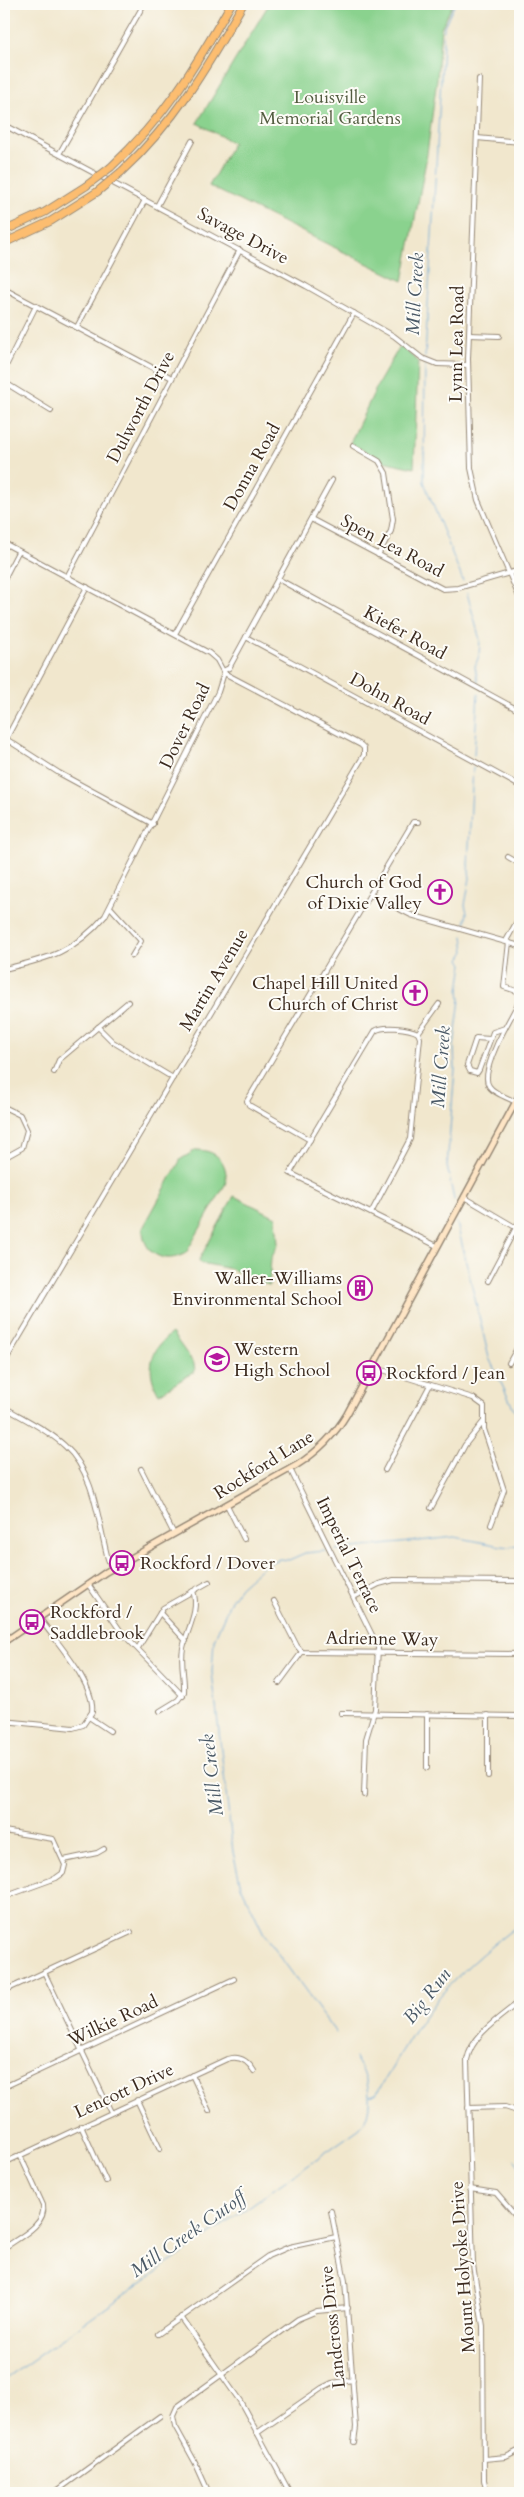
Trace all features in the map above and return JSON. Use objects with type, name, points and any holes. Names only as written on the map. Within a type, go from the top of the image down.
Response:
[{"type":"highway","points":[[4,231],[45,212],[86,186],[111,167],[139,140],[161,115],[188,77],[231,4]]},
{"type":"highway","points":[[4,243],[51,221],[97,192],[152,142],[179,109],[244,4]]},
{"type":"main road","name":"Rockford Lane","points":[[4,1642],[112,1568],[290,1469],[312,1455],[332,1436],[373,1367],[520,1094]]},
{"type":"street","points":[[59,154],[144,4]]},
{"type":"street","name":"Lynn Lea Road","points":[[479,79],[468,364],[472,479],[478,500],[520,599]]},
{"type":"street","name":"Savage Drive","points":[[4,125],[240,250],[354,313],[394,336],[415,354],[429,362],[446,365],[468,364]]},
{"type":"street","points":[[477,138],[520,142]]},
{"type":"street","points":[[157,206],[192,141]]},
{"type":"street","points":[[77,327],[145,200]]},
{"type":"street","name":"Dulworth Drive","points":[[67,577],[240,250]]},
{"type":"street","points":[[4,288],[172,378]]},
{"type":"street","points":[[4,370],[36,306]]},
{"type":"street","name":"Donna Road","points":[[175,634],[354,313]]},
{"type":"street","points":[[469,335],[499,336]]},
{"type":"street","points":[[4,382],[51,411]]},
{"type":"street","points":[[353,446],[379,461],[386,473],[394,519],[391,531],[378,555]]},
{"type":"street","points":[[223,672],[229,668],[332,480]]},
{"type":"street","name":"Spen Lea Road","points":[[311,519],[433,585],[448,590],[520,570]]},
{"type":"street","name":"Dover Road","points":[[4,543],[209,653],[217,660],[223,672],[218,692],[111,908],[95,929],[66,950],[49,958],[4,969]]},
{"type":"street","points":[[4,579],[18,552]]},
{"type":"street","name":"Kiefer Road","points":[[278,579],[520,711]]},
{"type":"street","points":[[86,588],[6,739],[59,773],[153,824]]},
{"type":"street","name":"Dohn Road","points":[[246,637],[520,786]]},
{"type":"street","name":"Martin Avenue","points":[[4,1363],[364,753],[361,745],[223,672]]},
{"type":"street","points":[[310,1140],[249,1105],[246,1101],[413,822],[418,822]]},
{"type":"street","points":[[508,857],[520,864]]},
{"type":"street","points":[[370,894],[410,915],[508,941],[520,946]]},
{"type":"street","points":[[111,908],[140,942],[132,956]]},
{"type":"street","points":[[520,916],[508,941],[504,987],[520,992]]},
{"type":"street","points":[[516,1102],[490,1088],[487,1082],[497,1044],[520,1000]]},
{"type":"street","points":[[54,1072],[59,1060],[128,1002]]},
{"type":"street","points":[[418,1033],[439,1004]]},
{"type":"street","points":[[98,1028],[113,1042],[173,1078]]},
{"type":"street","points":[[418,1033],[388,1028],[379,1028],[375,1031],[290,1173],[437,1246]]},
{"type":"street","points":[[490,1039],[476,1038],[467,1066],[470,1071],[477,1073],[479,1070],[493,1032],[505,1028]]},
{"type":"street","points":[[371,1213],[410,1139],[420,1038],[418,1033]]},
{"type":"street","points":[[4,1107],[20,1114],[26,1122],[27,1130],[22,1148],[4,1158]]},
{"type":"street","points":[[464,1198],[518,1228]]},
{"type":"street","points":[[488,1282],[518,1228],[520,1220]]},
{"type":"street","points":[[509,1363],[520,1343]]},
{"type":"street","points":[[373,1367],[481,1402],[484,1408],[484,1421],[504,1490],[491,1525]]},
{"type":"street","points":[[385,1470],[430,1385]]},
{"type":"street","points":[[4,1407],[58,1441],[79,1462],[88,1483],[112,1568]]},
{"type":"street","points":[[431,1508],[465,1444],[484,1421]]},
{"type":"street","points":[[142,1469],[174,1534]]},
{"type":"street","name":"Imperial Terrace","points":[[290,1469],[376,1642],[378,1652],[374,1713],[366,1739],[364,1795]]},
{"type":"street","points":[[227,1505],[244,1539]]},
{"type":"street","points":[[354,1596],[384,1582],[394,1580],[520,1581]]},
{"type":"street","points":[[138,1648],[165,1607],[209,1582]]},
{"type":"street","points":[[88,1583],[122,1633],[183,1696]]},
{"type":"street","points":[[160,1711],[183,1696],[185,1687],[183,1653],[194,1612],[195,1599],[193,1591]]},
{"type":"street","name":"Adrienne Way","points":[[274,1601],[302,1652],[520,1654]]},
{"type":"street","points":[[160,1613],[186,1641]]},
{"type":"street","points":[[4,1721],[70,1728],[83,1725],[89,1717],[93,1705],[70,1656],[39,1617]]},
{"type":"street","points":[[279,1682],[302,1652]]},
{"type":"street","points":[[341,1713],[520,1716]]},
{"type":"street","points":[[427,1714],[427,1768]]},
{"type":"street","points":[[488,1715],[488,1776]]},
{"type":"street","points":[[89,1717],[110,1731]]},
{"type":"street","points":[[4,1831],[48,1837],[57,1844],[64,1860],[65,1870],[60,1876],[4,1897]]},
{"type":"street","points":[[64,1860],[97,1853],[104,1849]]},
{"type":"street","points":[[4,1991],[131,1932]]},
{"type":"street","points":[[44,1972],[111,2112]]},
{"type":"street","name":"Wilkie Road","points":[[4,2087],[234,1979]]},
{"type":"street","name":"Mount Holyoke Drive","points":[[487,2493],[484,2480],[483,2326],[473,2265],[467,2060],[471,2048],[479,2037],[520,2001]]},
{"type":"street","name":"Lencott Drive","points":[[4,2163],[192,2074],[234,2057],[247,2063],[254,2071]]},
{"type":"street","points":[[192,2074],[209,2111]]},
{"type":"street","points":[[137,2100],[160,2149]]},
{"type":"street","points":[[468,2108],[505,2107],[520,2112]]},
{"type":"street","points":[[81,2126],[106,2181]]},
{"type":"street","points":[[4,2248],[39,2222],[44,2213],[43,2205],[20,2155]]},
{"type":"street","points":[[470,2189],[489,2190],[496,2193],[520,2221]]},
{"type":"street","name":"Landcross Drive","points":[[331,2211],[345,2281],[348,2308],[356,2427],[354,2442]]},
{"type":"street","points":[[158,2334],[268,2256],[289,2247],[336,2237]]},
{"type":"street","points":[[209,2493],[193,2457],[176,2426],[173,2416],[175,2410],[180,2404],[307,2314],[317,2310],[348,2308]]},
{"type":"street","points":[[181,2317],[222,2374],[290,2493]]},
{"type":"street","points":[[257,2433],[322,2388],[332,2383],[353,2380]]},
{"type":"street","points":[[54,2493],[160,2416]]},
{"type":"street","points":[[484,2459],[506,2457],[520,2450]]},
{"type":"green space","name":"Louisville Memorial Gardens","points":[[269,4],[453,4],[441,28],[437,79],[426,161],[403,281],[209,186],[233,143],[197,123]]},
{"type":"green space","points":[[400,346],[418,361],[414,468],[383,461],[350,443],[378,384]]},
{"type":"green space","points":[[196,1150],[210,1152],[220,1159],[225,1169],[226,1183],[186,1253],[170,1258],[156,1255],[146,1244],[143,1228],[181,1159]]},
{"type":"green space","points":[[234,1196],[276,1217],[278,1244],[271,1259],[269,1285],[231,1269],[201,1263],[199,1260]]},
{"type":"green space","points":[[172,1333],[194,1364],[195,1371],[159,1394],[152,1377],[152,1361],[159,1346]]},
{"type":"waterway","name":"Mill Creek","points":[[425,357],[444,26],[455,4]]},
{"type":"waterway","name":"Mill Creek","points":[[425,361],[424,482],[463,581]]},
{"type":"waterway","name":"Mill Creek","points":[[467,593],[480,640],[479,656],[475,666],[478,683]]},
{"type":"waterway","name":"Mill Creek","points":[[474,755],[478,694]]},
{"type":"waterway","name":"Mill Creek","points":[[465,926],[467,912],[465,905],[470,878],[468,865],[473,768]]},
{"type":"waterway","name":"Mill Creek","points":[[454,1200],[447,1166],[455,1069],[454,1047],[463,964],[460,959],[465,951],[463,936]]},
{"type":"waterway","name":"Mill Creek","points":[[457,1223],[489,1358],[520,1422]]},
{"type":"waterway","name":"Mill Creek","points":[[336,1550],[455,1537],[510,1547],[520,1544]]},
{"type":"waterway","name":"Mill Creek","points":[[325,1551],[305,1553],[289,1560],[279,1559],[266,1564],[240,1587],[231,1600],[214,1640],[212,1672],[233,1852],[241,1886],[265,1936],[336,2033]]},
{"type":"waterway","name":"Big Run","points":[[370,2096],[376,2094],[408,2041],[438,1998],[483,1953],[520,1924]]},
{"type":"waterway","name":"Mill Creek Cutoff","points":[[4,2380],[360,2128],[368,2111],[369,2093],[364,2074],[355,2058]]},
{"type":"waterway","points":[[515,2160],[520,2167]]},
{"type":"place","name":"Church of God of Dixie Valley","points":[[440,892]]},
{"type":"place","name":"Chapel Hill United Church of Christ","points":[[415,993]]},
{"type":"place","name":"Waller-Williams Environmental School","points":[[360,1288]]},
{"type":"place","name":"Western High School","points":[[217,1359]]},
{"type":"place","name":"Rockford / Jean","points":[[369,1373]]},
{"type":"place","name":"Rockford / Dover","points":[[122,1563]]},
{"type":"place","name":"Rockford / Saddlebrook","points":[[32,1622]]}]
